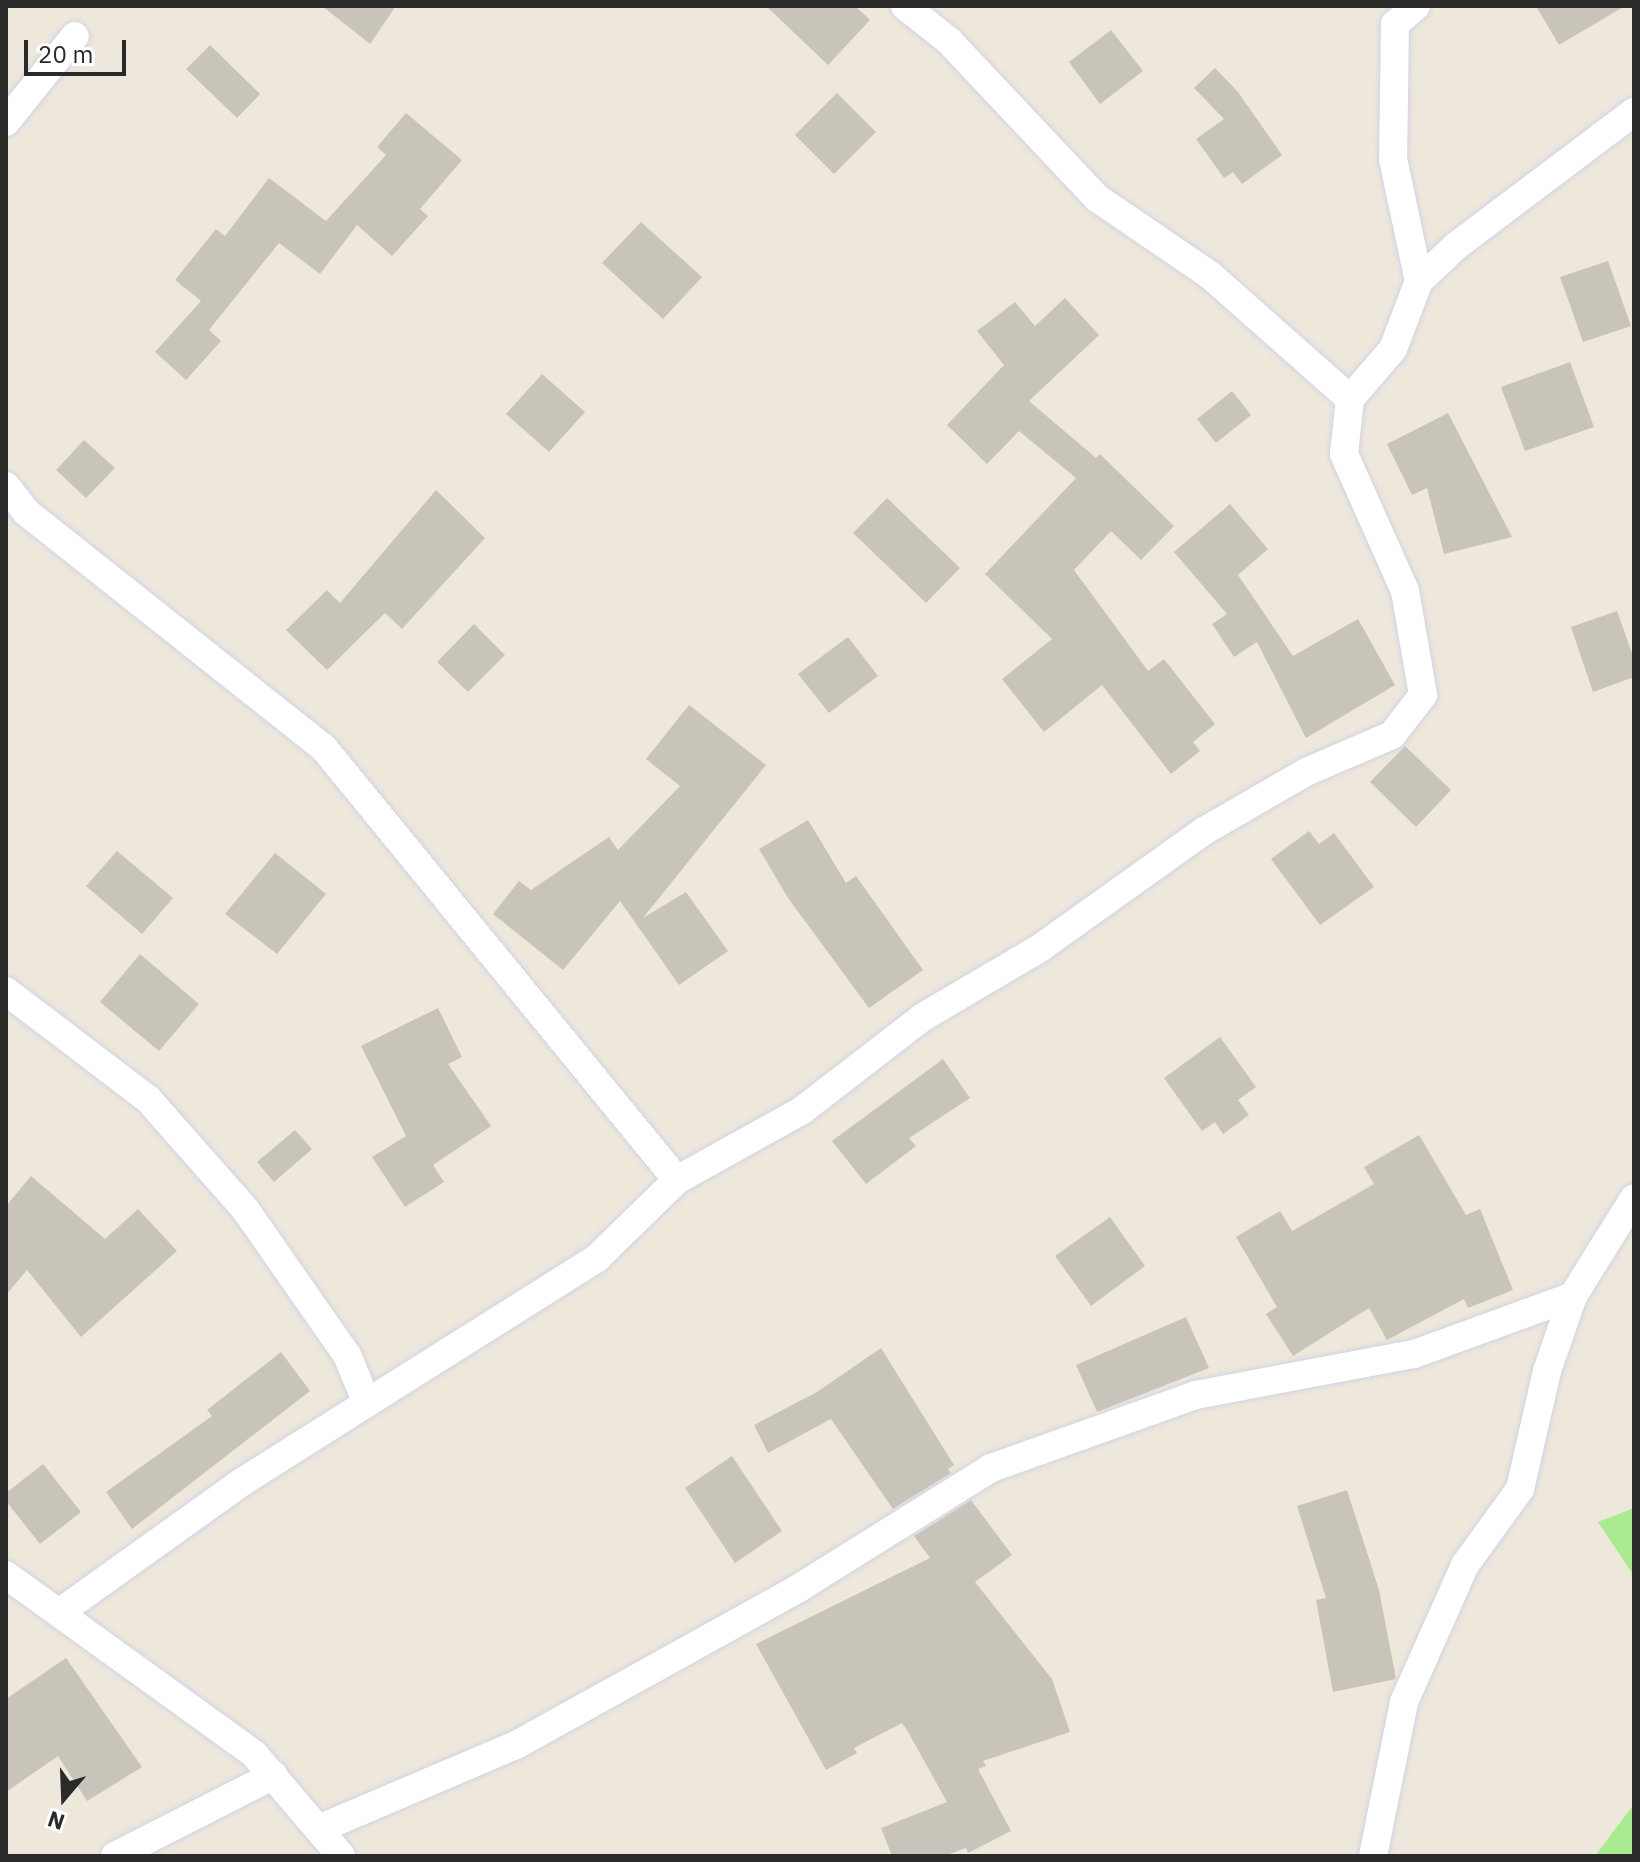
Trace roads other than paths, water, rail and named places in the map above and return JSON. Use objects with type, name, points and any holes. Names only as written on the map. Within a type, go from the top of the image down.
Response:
[{"type":"street","points":[[905,6],[949,41],[1097,198],[1210,275],[1350,399]]},
{"type":"street","points":[[1416,6],[1395,24],[1393,159],[1419,281]]},
{"type":"street","points":[[6,122],[75,36]]},
{"type":"street","points":[[59,1613],[242,1482],[597,1258],[677,1180],[801,1111],[923,1017],[1040,948],[1204,831],[1306,772],[1392,735],[1423,695],[1405,591],[1344,454],[1350,399],[1393,349],[1419,281],[1456,246],[1634,112]]},
{"type":"street","points":[[6,486],[26,512],[323,747],[677,1180]]},
{"type":"street","points":[[6,991],[148,1099],[245,1209],[347,1355],[367,1403]]},
{"type":"street","points":[[1373,1856],[1404,1702],[1465,1565],[1520,1489],[1547,1371],[1573,1296],[1634,1198]]},
{"type":"street","points":[[321,1828],[518,1744],[799,1588],[991,1468],[1196,1395],[1414,1354],[1573,1296]]},
{"type":"street","points":[[6,1575],[254,1754],[321,1828],[341,1856]]},
{"type":"street","points":[[115,1856],[274,1775]]}]
